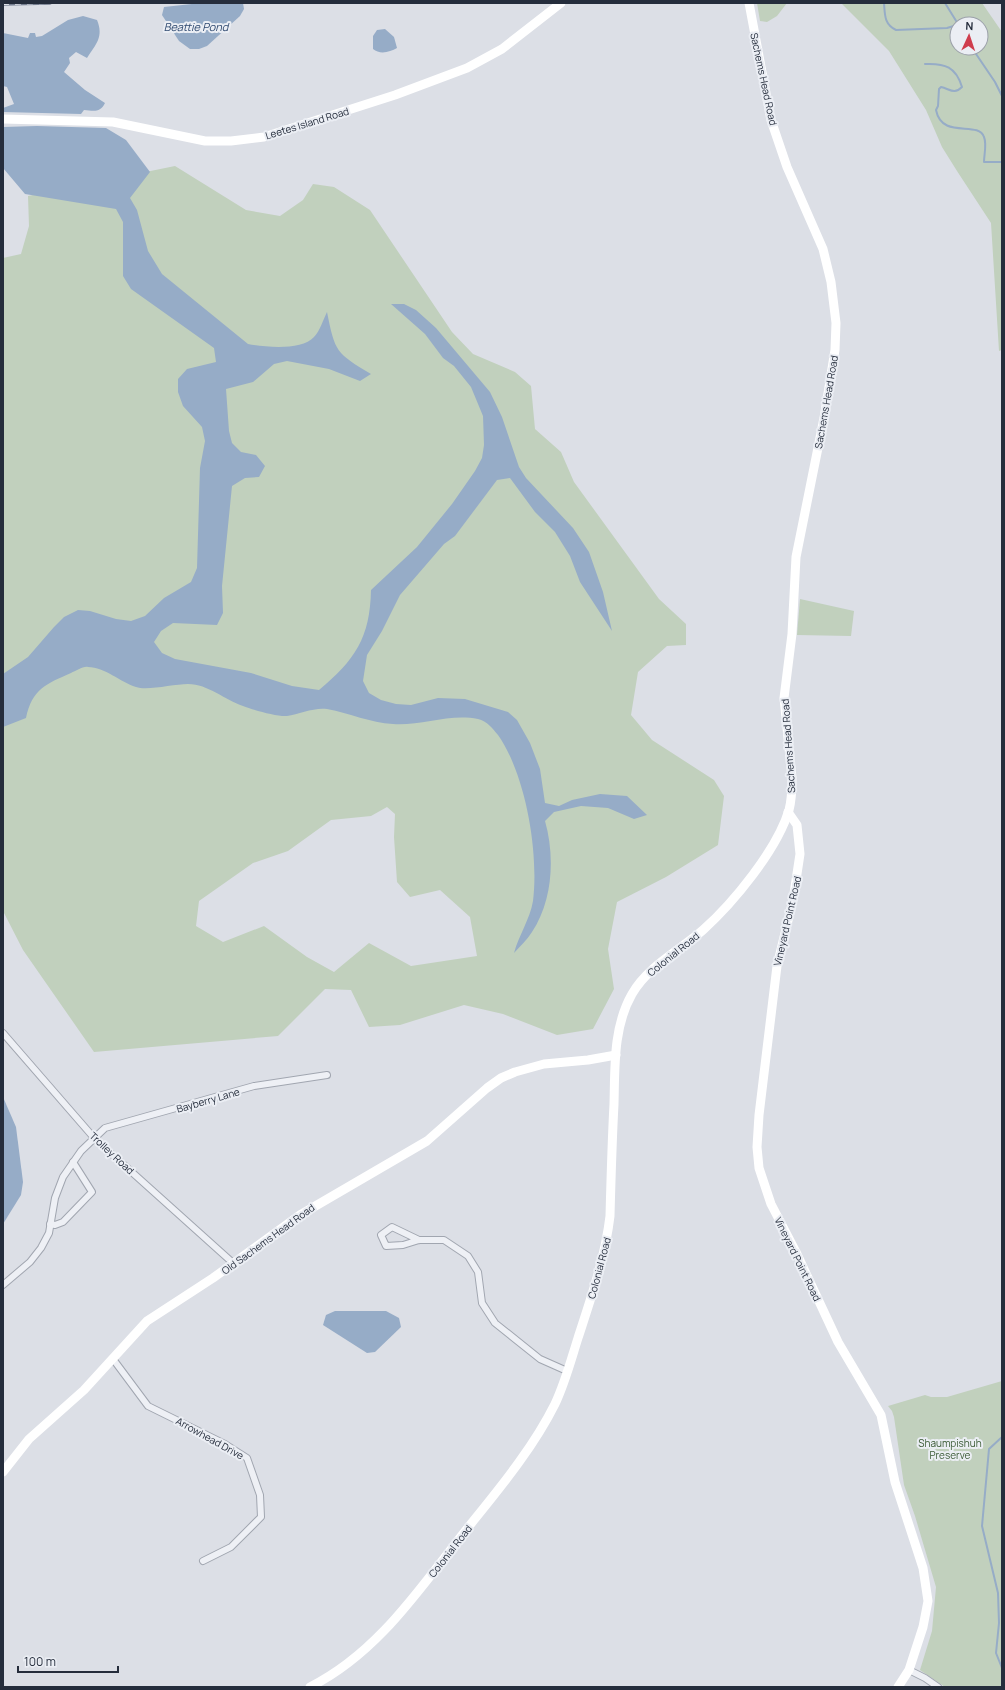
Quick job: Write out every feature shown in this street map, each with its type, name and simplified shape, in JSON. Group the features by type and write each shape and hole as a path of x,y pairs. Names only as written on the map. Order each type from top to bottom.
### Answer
{"street":[{"name":"Leetes Island Road","path":"3,119 113,122 205,140 231,141 264,137 402,92 467,68 502,49 561,3"},
{"name":"Sachems Head Road","path":"749,3 771,120 788,167 823,249 831,282 836,323 834,360 796,557 792,634 784,698 792,778 792,795 788,812"},
{"name":"Colonial Road","path":"310,1687 342,1669 357,1657 388,1627 418,1592 526,1452 556,1402 599,1272 608,1235 616,1055 618,1035 624,1012 638,985 661,962 703,930 732,900 754,873 769,850 788,812"},
{"name":"Vineyard Point Road","path":"788,812 797,825 800,854 793,900 777,966 759,1115 757,1147 759,1168 771,1204 796,1252 838,1342 882,1415 895,1482 926,1580 928,1600 925,1620 909,1670 898,1687"},
{"name":"Trolley Road","path":"3,1033 95,1139 233,1263"},
{"name":"Old Sachems Head Road","path":"3,1472 32,1436 84,1390 151,1318 197,1289 282,1227 318,1203 390,1164 427,1141 487,1088 501,1078 515,1072 544,1064 588,1060 616,1055"},
{"name":"Bayberry Lane","path":"3,1285 36,1256 46,1241 59,1184 83,1148 95,1139 105,1128 254,1086 327,1075"},
{"path":"50,1224 55,1225 62,1222 92,1192 73,1162"},
{"path":"419,1240 392,1227 381,1236 386,1246 403,1245 419,1240 444,1240 468,1256 478,1272 482,1303 495,1323 540,1359 567,1371"},
{"name":"Arrowhead Drive","path":"113,1359 148,1406 225,1444 247,1458 260,1495 261,1517 231,1547 202,1560"},
{"path":"909,1670 938,1687"}],"green space":[{"path":"757,3 787,3 777,16 767,22 760,21"},
{"path":"841,3 982,3 1002,32 1002,350 999,351 991,223 942,147 926,110 889,51"},
{"path":"175,166 246,210 280,216 303,200 313,184 334,187 370,210 452,332 473,354 515,372 531,386 535,429 561,452 574,482 659,599 686,624 686,645 667,646 638,672 631,715 652,740 714,780 724,796 718,845 666,877 617,902 608,949 614,989 593,1029 557,1035 503,1014 464,1005 400,1025 369,1027 351,990 325,989 278,1036 94,1052 23,950 3,911 3,258 21,254 29,226 28,196","holes":["387,807 395,814 394,837 397,882 410,897 440,890 470,917 477,956 411,966 369,943 334,972 307,957 264,926 223,942 196,926 199,901 253,863 288,851 331,820 371,816"]},
{"path":"800,599 854,611 851,636 797,635"},
{"name":"Shaumpishuh Preserve","path":"1002,1381 1002,1687 945,1687 920,1670 932,1631 936,1587 915,1516 904,1485 894,1417 888,1406 925,1395 931,1397 947,1397"}],"water":[{"name":"Beattie Pond","path":"201,3 243,3 244,9 240,16 207,46 199,49 190,49 179,41 162,15 164,7"},
{"path":"83,16 97,20 100,31 98,40 87,58 76,52 69,58 70,63 64,72 85,90 105,103 103,106 96,111 84,110 81,114 3,112 3,108 14,104 7,87 3,86 3,33 28,38 30,33 35,33 36,37 42,36 68,20"},
{"path":"385,29 394,37 397,48 388,52 376,51 373,49 373,36 377,30"},
{"path":"37,126 106,128 126,140 150,172 130,198 137,210 148,251 162,274 248,344 282,347 301,344 314,337 318,332 327,312 332,336 339,350 350,361 371,374 360,381 329,369 287,361 274,364 253,382 226,389 229,431 232,443 241,452 256,455 265,466 259,477 245,478 232,486 222,586 223,613 217,625 173,623 161,631 154,642 162,653 175,659 251,673 292,686 319,690 342,668 358,647 368,622 371,590 417,547 452,504 475,471 482,458 484,445 483,416 471,387 454,366 443,358 425,334 391,304 404,304 416,310 436,328 490,392 502,417 519,467 526,478 573,528 589,552 603,592 612,631 580,582 570,556 555,532 535,512 510,478 497,480 455,536 444,544 400,595 382,631 367,655 363,681 369,693 381,700 396,704 411,705 438,698 465,699 508,712 517,720 530,743 540,769 545,803 559,806 572,800 600,794 627,796 647,815 634,819 608,808 581,806 554,812 545,821 551,863 548,892 539,919 530,935 514,953 532,908 534,860 532,838 523,792 508,752 498,735 490,726 481,720 446,718 414,723 393,724 376,722 327,709 312,710 287,716 278,715 243,706 209,689 195,685 182,684 154,688 141,688 130,685 100,669 86,667 47,684 32,700 26,718 3,727 3,674 28,657 64,617 78,610 90,611 116,619 131,621 145,616 164,598 191,582 197,568 200,468 205,441 202,427 183,406 178,392 178,379 187,369 216,362 214,348 131,289 123,276 123,222 116,209 25,194 3,168 3,127"},
{"path":"3,1097 16,1127 23,1182 21,1195 3,1224"},
{"path":"335,1311 386,1311 399,1318 401,1327 375,1352 367,1353 323,1325 326,1315"}],"waterway":[{"path":"884,3 887,22 896,30 949,27"},
{"path":"945,3 953,16"},
{"path":"977,56 995,82 1002,96"},
{"path":"925,64 938,64 949,68 960,80 962,87 957,91 952,91 941,87 939,89 938,106 936,110 940,119 945,124 952,127 980,132 984,137 985,143 984,162 1002,162"},
{"path":"1002,1437 989,1449 982,1526 998,1593 999,1623 996,1653 1002,1668"}],"railway":[{"path":"3,4 50,3"}]}
